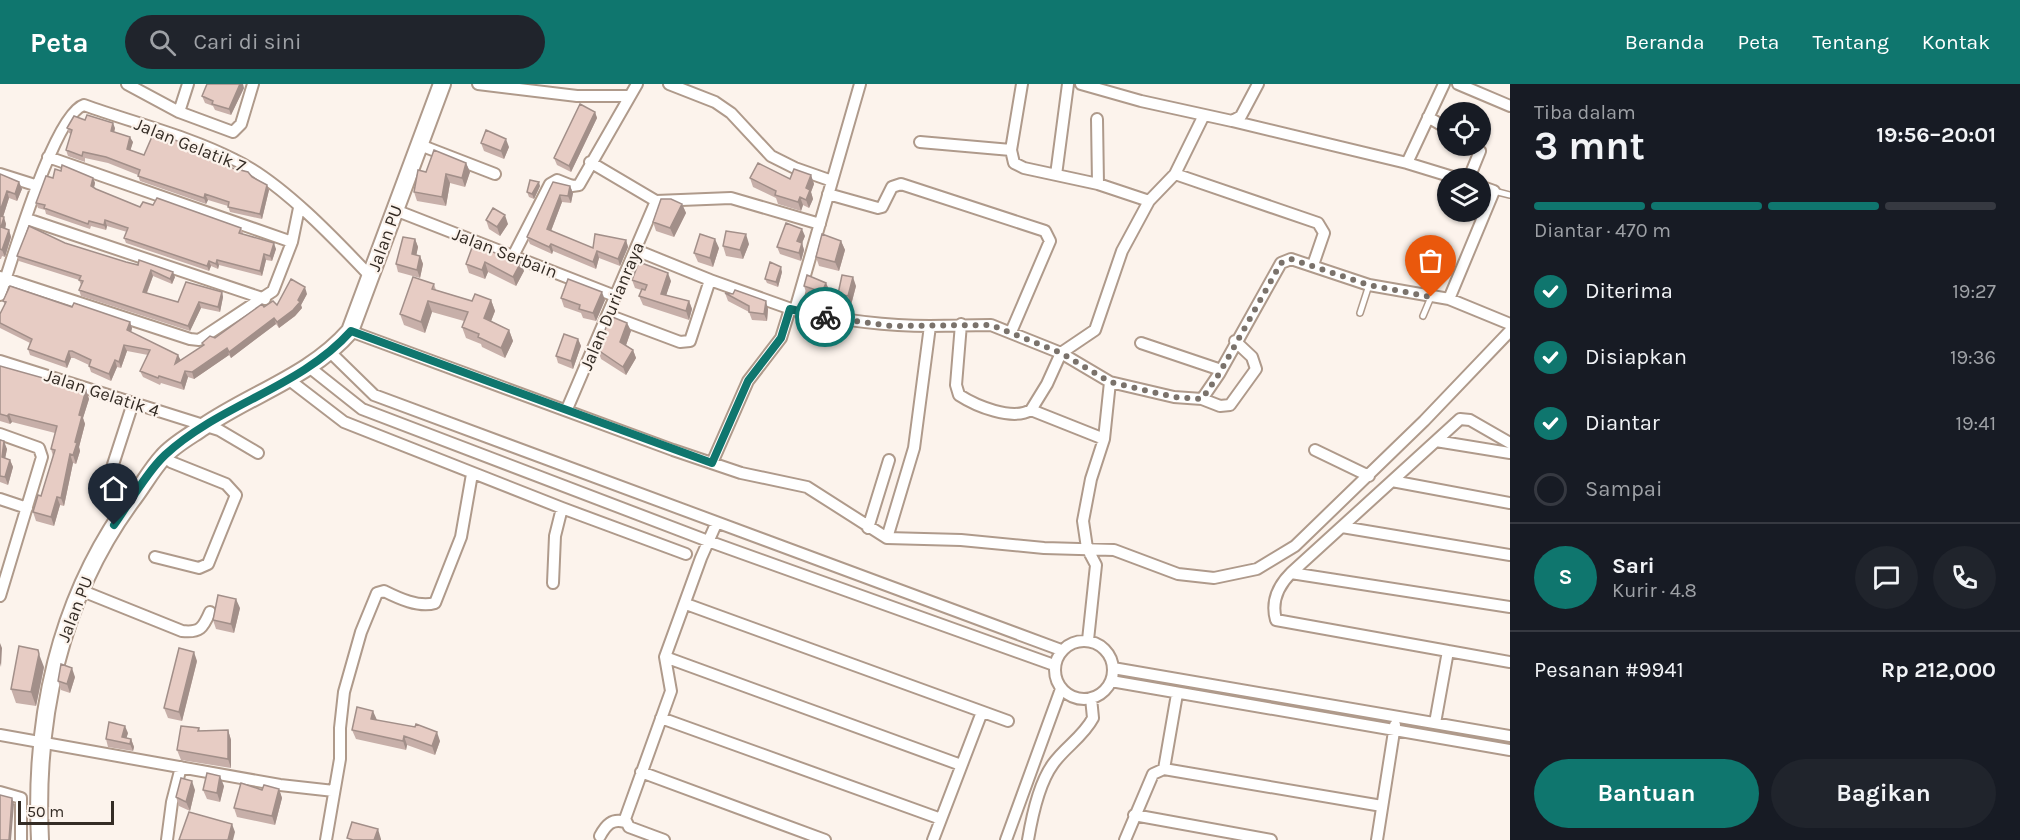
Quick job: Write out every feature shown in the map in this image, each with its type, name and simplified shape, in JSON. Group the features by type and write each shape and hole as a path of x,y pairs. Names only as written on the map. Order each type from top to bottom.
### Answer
{"street":[{"path":"179,112 188,84"},
{"path":"128,85 179,112 229,131 236,131 253,84"},
{"name":"Jalan PU","path":"40,840 38,801 41,742 53,669 80,590 103,541 164,456 204,426 288,379 330,352 351,331 442,84"},
{"path":"478,84 577,96 630,96"},
{"path":"513,256 550,184 556,180 572,186 579,185 590,162 637,84"},
{"path":"669,84 715,102 746,127 771,156 795,168 832,181"},
{"path":"712,463 748,381 781,338 820,224 860,84"},
{"path":"1022,84 1011,150 1014,163 1098,184 1149,201"},
{"path":"1056,175 1068,84"},
{"path":"1081,84 1437,172"},
{"path":"1232,121 1241,116 1258,84"},
{"path":"1407,163 1444,84"},
{"path":"1458,84 1510,106"},
{"name":"Jalan Gelatik 7","path":"48,157 73,111 84,105 236,160 261,176 329,233 370,277"},
{"path":"961,324 956,385 958,395 1012,415 1023,415 1031,410 1047,384 1061,353 1095,330 1122,251 1149,201 1175,174 1204,115"},
{"path":"1428,117 1437,122"},
{"path":"1097,120 1098,184"},
{"path":"920,142 1011,150"},
{"path":"420,146 495,174"},
{"path":"0,295 3,278 27,219 48,157 292,242"},
{"path":"590,162 656,201 722,197 740,199 820,224"},
{"path":"0,174 38,186"},
{"path":"1175,174 1318,224 1324,233 1313,265"},
{"path":"828,194 878,208 882,207 892,187 901,184 1045,231 1050,241 1011,332"},
{"path":"1449,299 1494,191 1491,190"},
{"name":"Jalan Durianraya","path":"567,409 656,201"},
{"path":"3,278 199,340 265,299 278,281 292,242 299,207"},
{"name":"Jalan Serbain","path":"395,210 615,296"},
{"path":"27,219 265,299"},
{"path":"636,250 710,280 792,309 843,321 892,326 991,325 1061,353 1110,382 1174,397 1202,399 1220,405 1230,405 1256,369 1252,357 1235,341"},
{"path":"1202,399 1221,370 1235,341 1281,263 1291,259 1369,285 1449,299 1510,324"},
{"path":"608,315 670,339 688,343 710,280"},
{"path":"887,538 914,448 930,326"},
{"path":"351,331 712,463 778,482 807,486 819,492 868,528 887,538 961,540 1044,548 1114,550 1178,574 1214,578 1257,569 1295,546 1369,476 1510,331"},
{"path":"1141,343 1221,370"},
{"path":"330,352 374,395 716,524 1061,650"},
{"name":"Jalan Gelatik 4","path":"0,361 219,430 258,453"},
{"path":"309,366 362,409 708,541 1054,665"},
{"path":"288,379 344,422 472,474 686,554"},
{"path":"1088,640 1096,565 1087,548 1083,521 1091,479 1104,439 1110,382"},
{"path":"131,501 109,485 108,480 133,403"},
{"path":"1031,410 1104,439"},
{"path":"1510,443 1464,418 1460,419 1291,573 1282,582 1274,602 1276,620 1510,662"},
{"path":"0,434 39,447 41,451 27,508 4,563 0,596"},
{"path":"1436,441 1510,453"},
{"path":"1315,450 1369,476"},
{"path":"155,557 200,568 208,564 236,495 226,484 171,462 164,456"},
{"path":"868,528 889,460"},
{"path":"326,840 340,759 340,728 344,692 360,632 374,598 384,591 397,598 428,605 435,603 460,537 472,474"},
{"path":"1392,481 1510,503"},
{"path":"0,499 27,508"},
{"path":"553,583 555,536 562,508"},
{"path":"625,822 671,687 665,657 716,524"},
{"path":"1342,527 1510,555"},
{"path":"1291,573 1510,607"},
{"path":"80,590 182,631 198,632 203,628 210,612"},
{"path":"686,604 1008,721"},
{"path":"1088,640 1101,645 1110,655 1113,668 1111,681 1103,692 1091,698 1075,698 1061,689 1055,678 1054,665 1061,650 1073,642 1088,640"},
{"path":"1435,723 1448,651"},
{"path":"665,657 961,765"},
{"path":"1113,668 1510,736"},
{"path":"1111,681 1510,750"},
{"path":"1006,840 1061,689"},
{"path":"1164,769 1177,694"},
{"path":"1028,840 1043,785 1052,765 1080,737 1093,718 1091,698"},
{"path":"933,840 982,712"},
{"path":"1377,840 1397,716"},
{"path":"661,718 941,819"},
{"path":"0,735 280,785 334,791"},
{"path":"167,840 172,802 181,767"},
{"path":"1125,840 1153,774 1164,769 1382,806"},
{"path":"641,772 825,840"},
{"path":"0,792 21,798 21,840"},
{"path":"1134,815 1271,840"},
{"path":"600,836 607,824 618,820 625,822 629,827 664,840"}],"lane":[{"path":"1494,191 1510,195"},
{"path":"1360,314 1369,285"},
{"path":"1423,316 1431,297"}],"building":[{"path":"207,84 240,84 229,109 212,104 213,101 202,96"},
{"path":"580,104 595,112 569,166 554,158"},
{"path":"87,115 113,123 111,131 130,137 127,149 144,155 154,132 188,145 188,147 230,161 228,167 248,172 252,177 267,185 260,214 228,207 229,202 205,194 204,198 138,176 140,170 106,157 83,152 82,156 66,150 72,130 67,128 74,116 85,120"},
{"path":"486,130 506,139 501,151 481,143"},
{"path":"434,150 466,163 462,178 446,174 442,197 414,192 418,170 426,172"},
{"path":"758,163 790,179 794,169 811,175 806,188 810,190 806,200 800,197 798,202 775,195 776,191 750,178"},
{"path":"62,165 93,178 91,186 96,189 140,207 143,202 153,205 157,198 241,228 239,233 274,243 270,256 264,254 260,271 217,260 216,264 209,261 207,266 124,238 128,228 105,220 104,225 89,221 88,224 44,208 45,205 36,203 46,176 53,178 55,169 61,171"},
{"path":"0,174 19,182 15,194 7,191 0,211"},
{"path":"530,180 539,182 532,194 527,192"},
{"path":"553,182 570,186 568,196 560,195 547,229 593,248 595,234 626,240 618,259 597,251 593,262 551,244 549,247 527,237"},
{"path":"661,199 671,199 682,204 670,228 653,222"},
{"path":"493,208 505,215 497,227 486,220"},
{"path":"0,216 4,217 1,227 9,230 2,250 0,249"},
{"path":"786,223 802,229 797,241 802,243 799,253 777,247"},
{"path":"29,226 65,243 138,265 139,260 173,272 170,279 151,270 143,292 178,302 186,282 222,292 218,307 199,302 188,326 79,290 83,281 79,280 81,276 17,256"},
{"path":"726,231 746,234 740,250 723,246"},
{"path":"700,234 715,239 710,258 694,253"},
{"path":"822,234 841,241 835,262 816,257"},
{"path":"403,237 415,239 412,254 420,256 417,270 396,264"},
{"path":"473,245 521,262 513,277 485,262 482,270 466,264"},
{"path":"639,262 668,273 661,294 689,301 686,311 639,296 647,285 632,280"},
{"path":"770,262 781,267 776,282 765,279"},
{"path":"807,275 826,283 822,292 804,286"},
{"path":"842,275 853,277 848,296 838,294"},
{"path":"413,277 434,284 432,289 472,301 475,294 491,300 484,318 509,330 501,348 478,337 479,334 462,327 468,312 428,301 421,322 400,314"},
{"path":"291,279 305,287 298,300 300,302 293,310 277,322 274,318 229,352 227,348 192,372 185,371 181,383 140,371 150,350 124,345 119,362 115,360 109,374 89,366 91,360 72,351 69,351 65,362 28,349 32,339 0,323 0,314 6,302 3,301 10,286 72,307 74,303 130,322 127,330 178,355 175,364 204,345 202,343 210,336 215,338 262,304 264,307 273,301 277,305"},
{"path":"568,279 602,292 593,313 579,309 580,305 561,298"},
{"path":"735,290 766,301 764,314 749,312 749,306 725,293 733,294"},
{"path":"610,316 627,323 620,342 633,350 623,367 598,350"},
{"path":"564,334 578,339 571,361 556,356"},
{"path":"0,366 86,390 79,415 82,416 75,442 77,443 73,455 70,454 61,498 57,497 51,517 33,512 38,495 41,496 55,450 51,449 57,426 9,414 7,416 0,414"},
{"path":"0,440 4,441 2,457 10,460 5,477 0,476"},
{"path":"218,595 236,599 231,624 213,620"},
{"path":"19,646 38,650 31,692 11,689"},
{"path":"179,648 194,652 179,712 164,708"},
{"path":"61,664 72,668 67,684 58,681"},
{"path":"357,707 373,711 371,719 415,727 416,724 437,732 432,746 404,736 403,741 352,730"},
{"path":"109,722 125,726 122,737 131,739 130,744 106,739"},
{"path":"181,726 199,728 198,731 228,730 228,759 177,750"},
{"path":"207,773 220,776 217,793 203,790"},
{"path":"181,778 192,781 186,802 176,797"},
{"path":"241,783 262,790 264,785 279,789 272,816 234,808"},
{"path":"0,795 12,798 9,840 0,840"},
{"path":"189,812 232,824 228,840 179,840"},
{"path":"352,822 378,829 374,840 347,838"}],"way so far":[{"path":"825,317 892,326 991,325 1061,353 1110,382 1174,397 1202,399 1219,374 1235,341 1281,263 1291,259 1369,285 1431,297"}],"route":[{"path":"114,525 164,456 204,426 330,352 351,331 712,463 748,381 781,338 790,309 825,317"}]}
